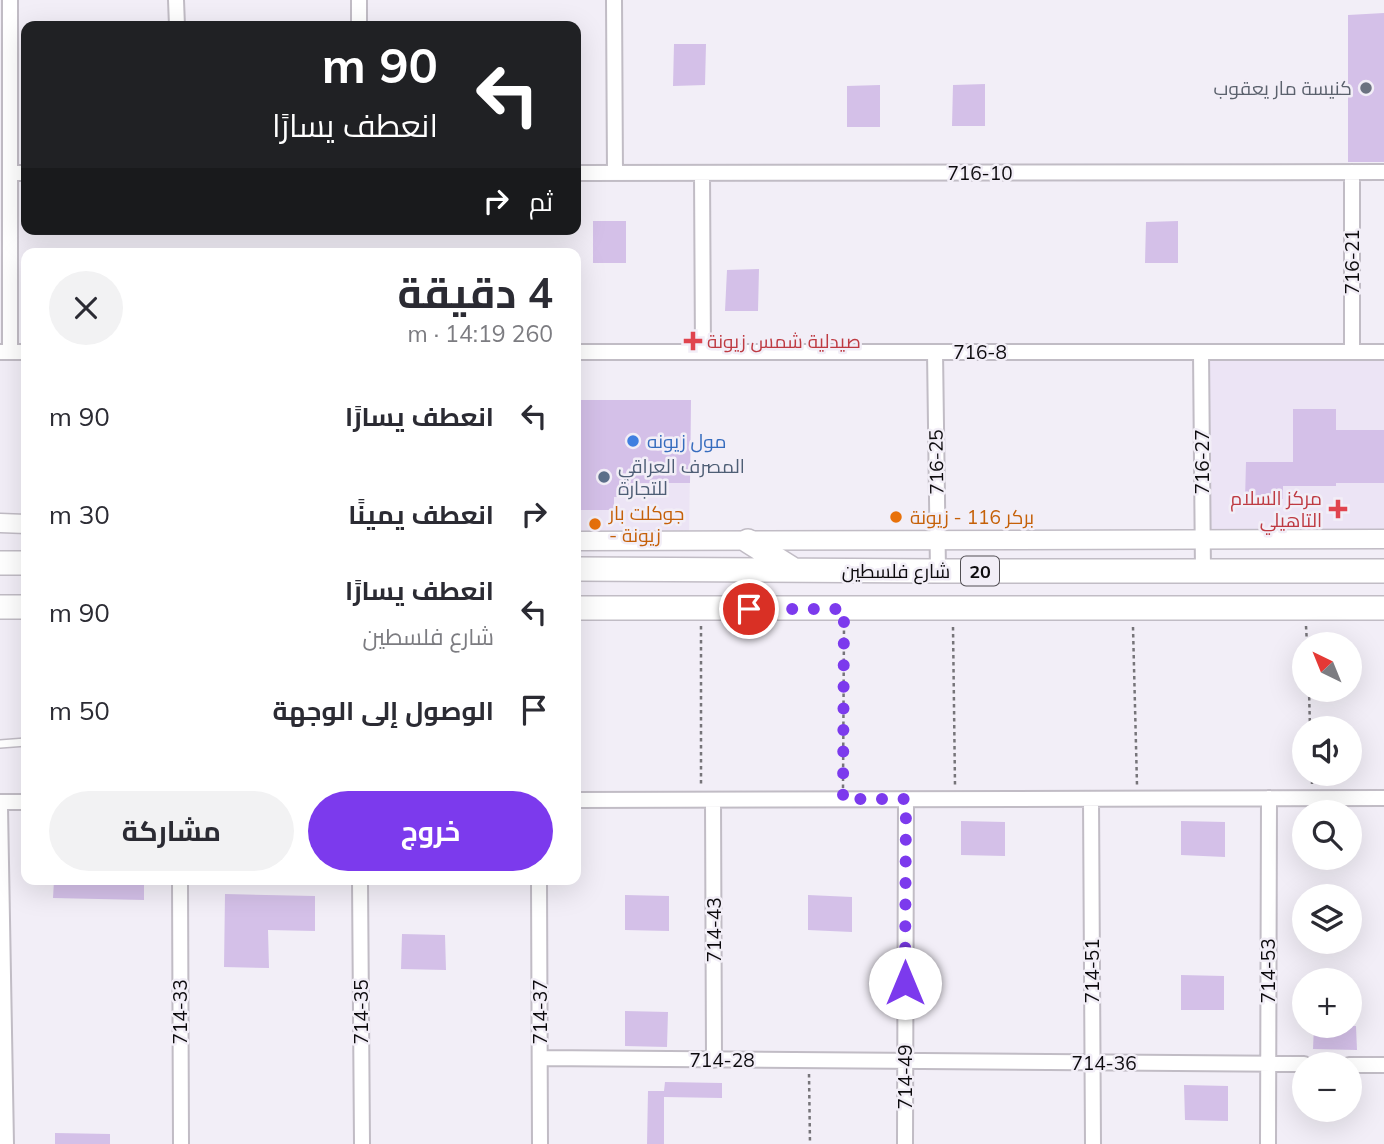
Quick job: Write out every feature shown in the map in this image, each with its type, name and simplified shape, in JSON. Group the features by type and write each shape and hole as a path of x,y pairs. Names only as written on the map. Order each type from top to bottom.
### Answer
{"main road":[{"path":"748,541 794,570"},
{"path":"0,563 21,563"},
{"name":"شارع فلسطين","path":"581,569 1384,571"},
{"path":"0,607 21,607"},
{"name":"شارع فلسطين","path":"581,608 1384,608"}],"street":[{"path":"5,352 11,173 10,0"},
{"path":"176,0 177,21"},
{"path":"359,0 359,21"},
{"path":"614,0 615,173"},
{"name":"716-21","path":"1352,172 1352,352"},
{"name":"716-10","path":"581,173 1384,172"},
{"path":"11,173 21,173"},
{"path":"702,173 703,352"},
{"name":"716-8","path":"581,352 1384,352"},
{"name":"716-25","path":"935,352 938,571"},
{"name":"716-27","path":"1201,352 1203,572"},
{"path":"0,523 21,524"},
{"path":"581,541 1384,539"},
{"name":"714-53","path":"1268,1144 1269,798"},
{"path":"581,800 1384,798"},
{"name":"714-49","path":"905,1144 906,799"},
{"name":"714-51","path":"1091,799 1093,1144"},
{"name":"714-43","path":"707,800 714,1060"},
{"path":"0,802 21,802"},
{"path":"0,807 6,1144"},
{"name":"714-33","path":"180,885 181,1144"},
{"name":"714-35","path":"360,885 362,1144"},
{"name":"714-37","path":"539,885 540,1144"},
{"name":"714-28","path":"540,1058 905,1061"},
{"name":"714-36","path":"905,1061 1292,1064"},
{"path":"1362,1065 1384,1065"}],"lane":[{"path":"0,744 21,742"}],"path":[{"path":"701,608 707,800"},
{"path":"843,799 844,609"},
{"path":"953,609 955,799"},
{"path":"1132,609 1137,799"},
{"path":"809,1060 810,1144"}],"shaded area":[{"path":"1201,352 1384,352 1384,539 1203,540"},
{"name":"مول زيونه","path":"581,400 691,400 689,534 581,533"}],"building":[{"name":"كنيسة مار يعقوب","path":"1384,13 1384,162 1348,162 1348,15"},
{"path":"674,44 706,44 705,85 673,86"},
{"path":"985,84 985,126 952,126 953,85"},
{"path":"880,85 880,127 847,127 847,86"},
{"path":"593,221 626,221 626,263 593,263"},
{"path":"1178,221 1178,263 1145,263 1146,222"},
{"path":"759,269 758,311 725,311 727,270"},
{"name":"مول زيونه","path":"581,400 691,400 690,483 629,483 629,497 614,497 614,510 581,510"},
{"path":"1293,409 1336,409 1336,430 1384,430 1384,483 1283,486 1283,499 1245,500 1246,462 1293,462"},
{"path":"961,821 1005,822 1005,856 961,855"},
{"path":"1181,821 1225,822 1225,857 1181,855"},
{"path":"54,885 144,885 144,900 53,898"},
{"path":"225,894 315,896 315,931 268,930 269,968 224,967"},
{"path":"625,895 669,896 669,931 625,930"},
{"path":"808,895 852,897 852,932 808,930"},
{"path":"402,934 445,935 446,970 401,969"},
{"path":"1181,975 1224,976 1224,1010 1181,1010"},
{"path":"625,1011 668,1012 667,1047 625,1046"},
{"path":"1313,1038 1356,1038 1357,1050 1313,1049"},
{"path":"665,1082 722,1083 722,1098 664,1097 664,1144 647,1144 648,1091 664,1091"},
{"path":"1184,1085 1228,1086 1228,1121 1185,1120"},
{"path":"55,1133 110,1134 110,1144 55,1144"}],"place":[{"name":"كنيسة مار يعقوب","path":"1366,88"},
{"name":"صيدلية شمس زيونة","path":"693,341"},
{"name":"مول زيونه","path":"633,441"},
{"name":"المصرف العراقي للتجارة","path":"604,477"},
{"name":"مركز السلام التاهيلي","path":"1338,509"},
{"name":"بركر 116 - زيونة","path":"896,517"},
{"name":"جوكلت بار - زيونة","path":"595,524"}],"route":[{"path":"749,609 844,609 843,799 906,799 905,983"}]}
